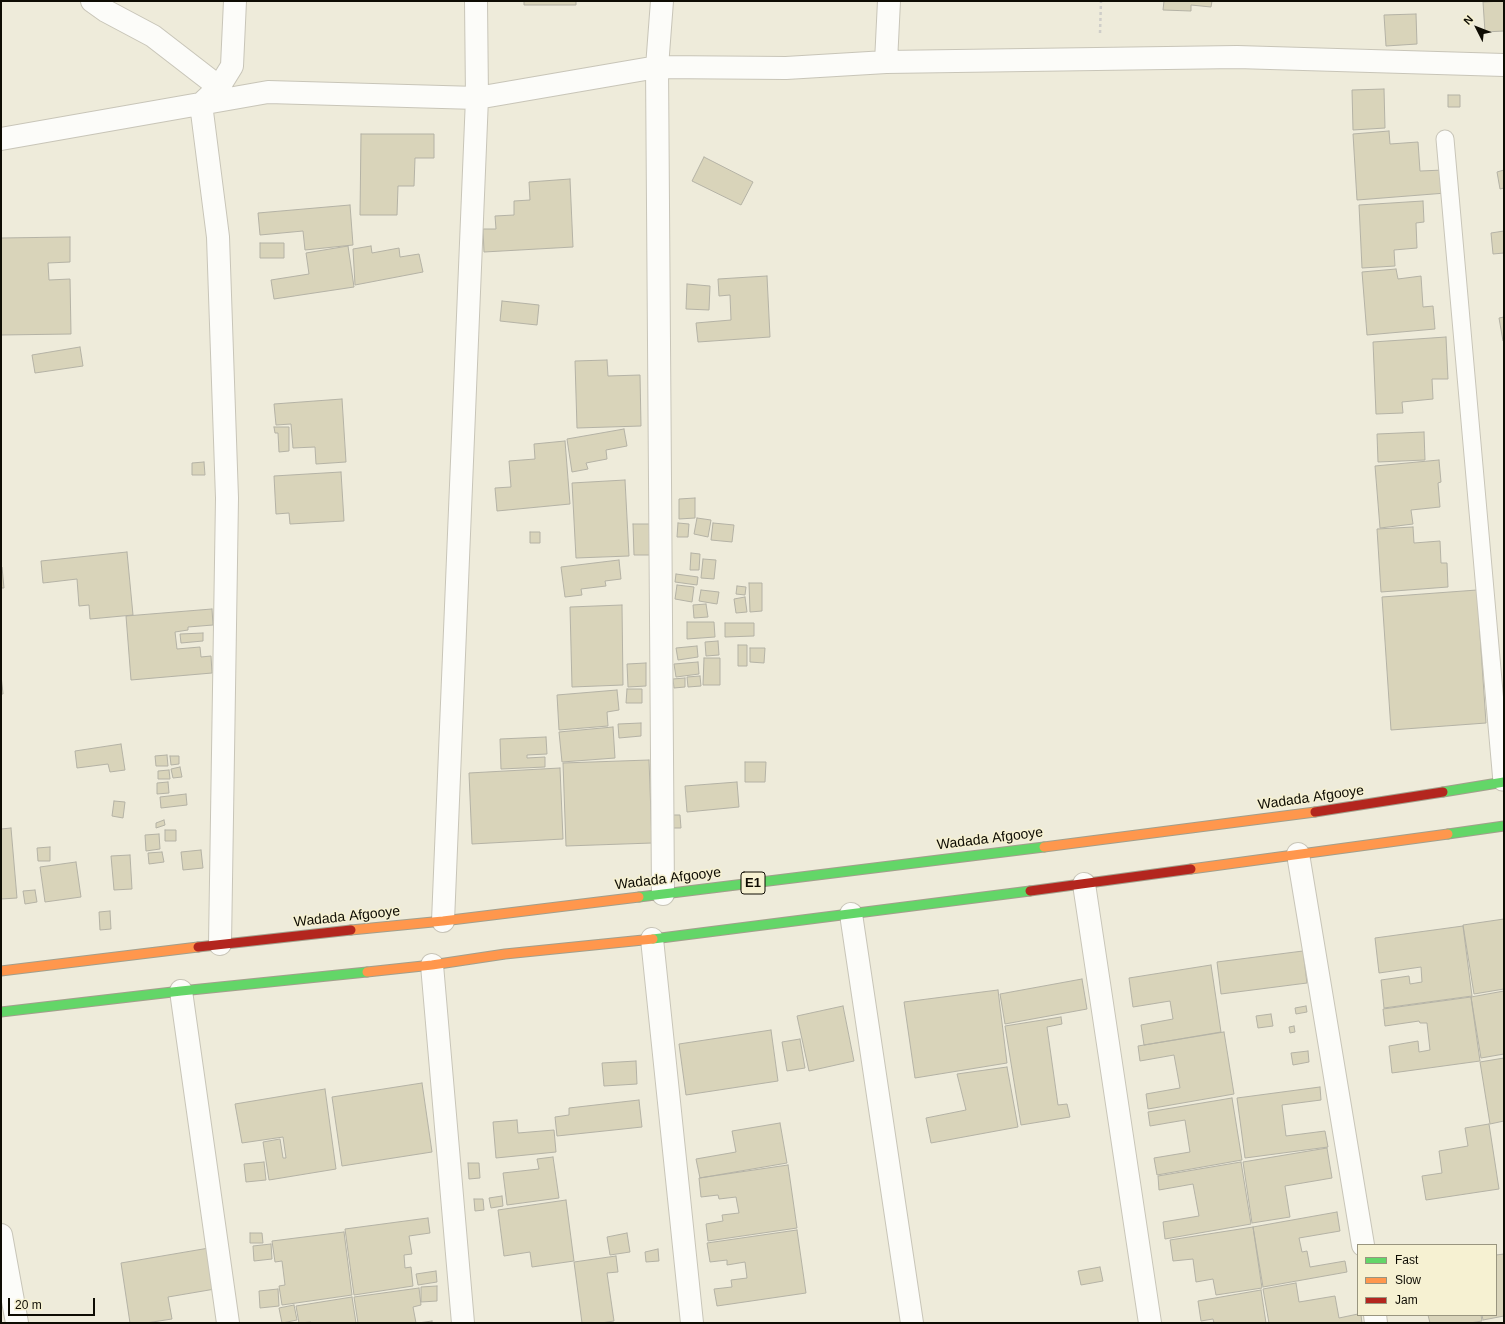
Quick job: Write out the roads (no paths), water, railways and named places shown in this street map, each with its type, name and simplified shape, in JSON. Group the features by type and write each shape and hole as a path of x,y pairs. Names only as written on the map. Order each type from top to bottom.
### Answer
{"highway":[{"name":"Wadada Afgooye","path":"1,971 220,944 443,921 1292,816 1503,782"},
{"path":"1,1012 181,991 432,965 505,954 652,939 1084,884 1504,826"}],"street":[{"path":"92,1 106,11 153,36 219,87"},
{"path":"200,104 219,87 232,66 235,1"},
{"path":"443,921 477,98 476,1"},
{"path":"662,1 657,67 663,894"},
{"path":"886,62 889,1"},
{"path":"1,138 268,92 477,98 657,67 786,68 886,62 1237,58 1504,65"},
{"path":"200,104 218,237 227,498 220,944"},
{"path":"1298,854 1363,1244"},
{"path":"1084,884 1150,1323"},
{"path":"850,914 912,1323"},
{"path":"652,939 692,1323"},
{"path":"432,965 462,1323"},
{"path":"181,991 228,1323"},
{"path":"1,1235 17,1323"}],"lane":[{"path":"1445,139 1503,782"}]}
